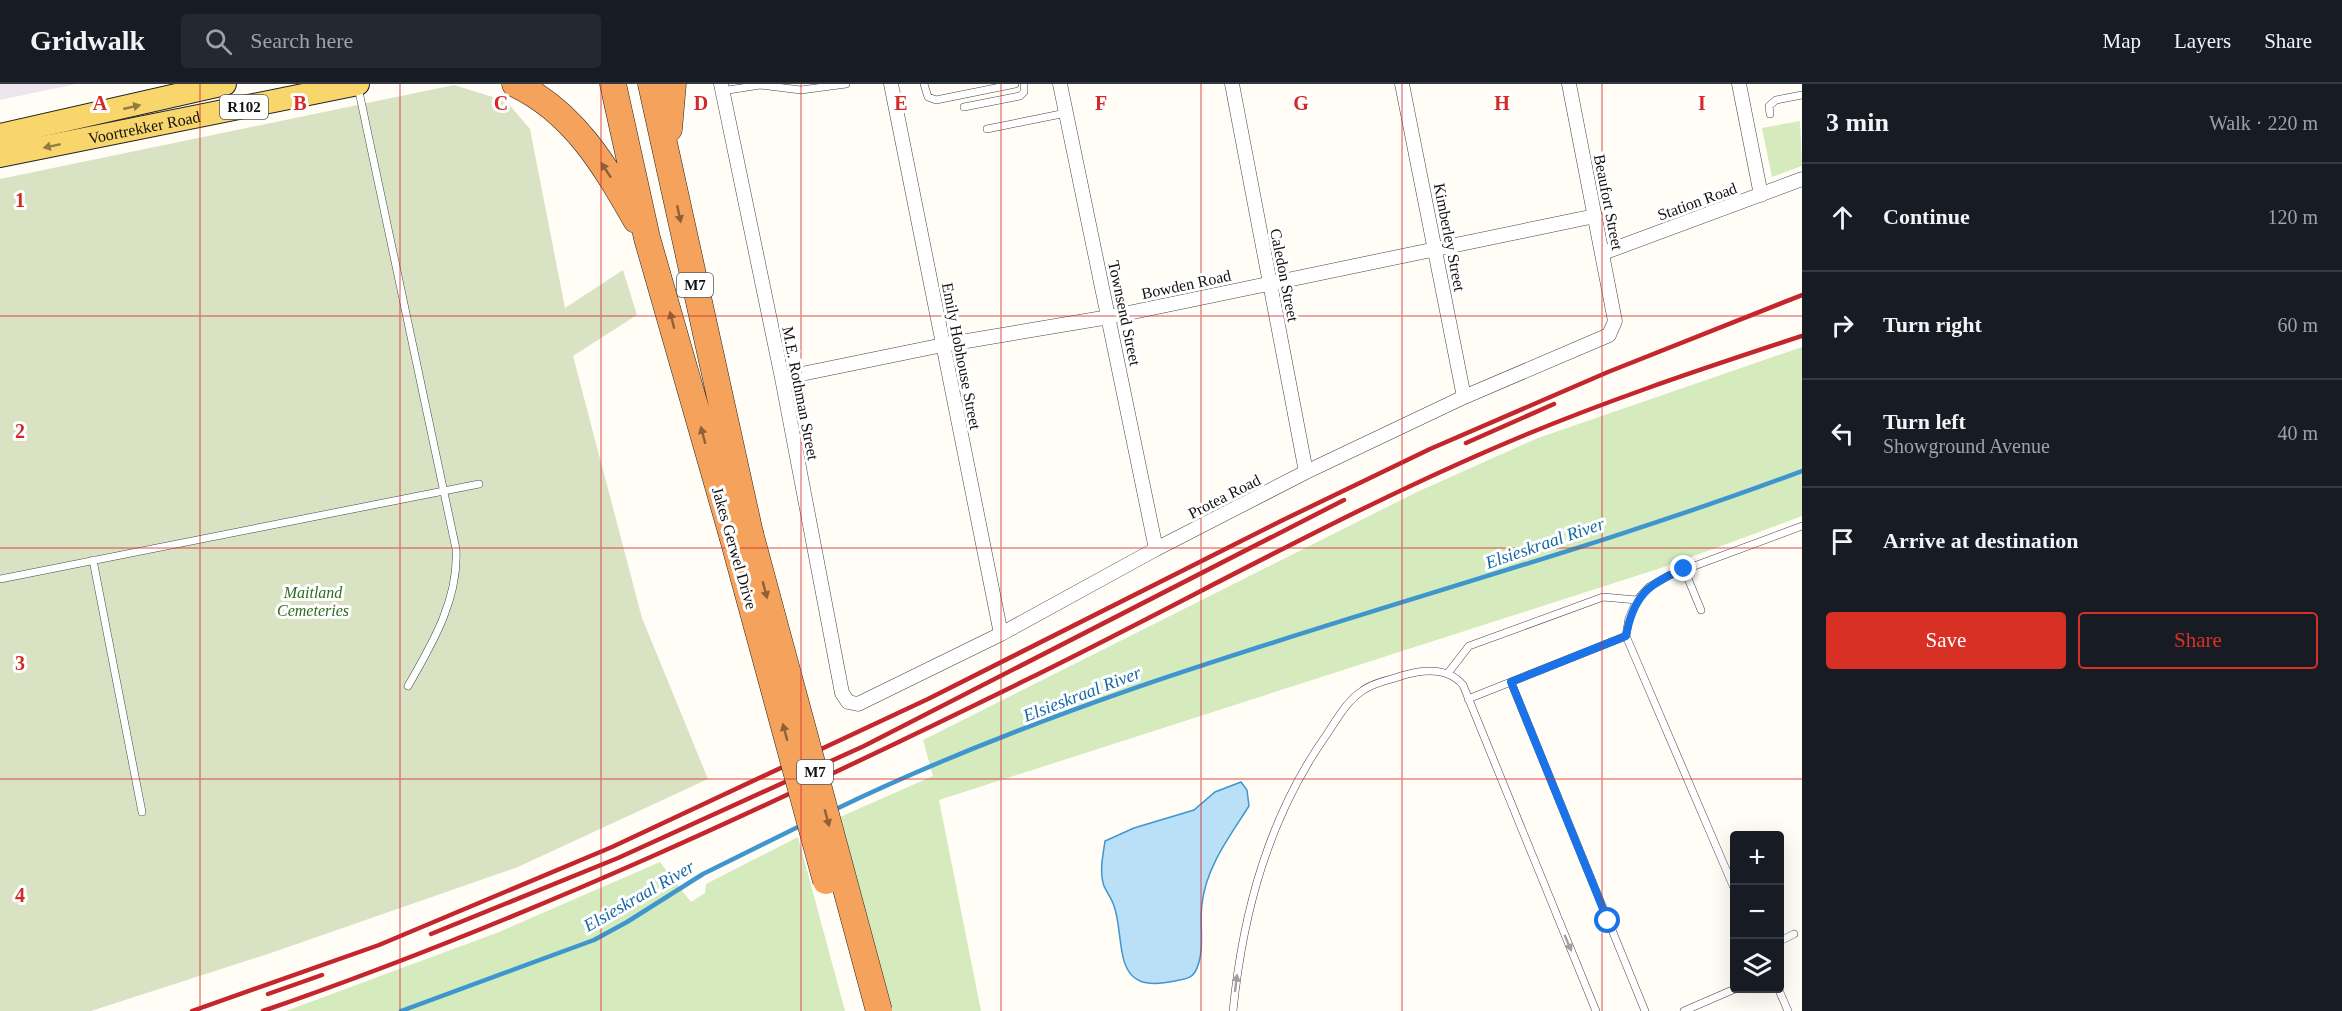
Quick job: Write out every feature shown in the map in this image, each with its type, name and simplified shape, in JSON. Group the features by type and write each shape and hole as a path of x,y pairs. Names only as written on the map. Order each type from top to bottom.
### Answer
{"highway":[{"path":"515,84 550,104 576,129 607,172 647,238"},
{"name":"Jakes Gerwel Drive","path":"614,84 647,238 741,534 879,1011"},
{"name":"Jakes Gerwel Drive","path":"651,84 741,534 862,1011"},
{"path":"667,156 672,84"}],"main road":[{"name":"Voortrekker Road","path":"0,135 225,84"},
{"name":"Voortrekker Road","path":"0,156 358,84"}],"street":[{"name":"Emily Hobhouse Street","path":"891,84 1001,634"},
{"name":"Townsend Street","path":"1060,84 1156,549"},
{"name":"Caledon Street","path":"1232,84 1306,472"},
{"name":"Kimberley Street","path":"1402,84 1464,397"},
{"name":"Beaufort Street","path":"1569,84 1603,253 1614,327"},
{"path":"1739,84 1761,195"},
{"name":"M.E. Rothman Street","path":"721,88 782,378 842,693 852,704"},
{"name":"Station Road","path":"1603,253 1802,179"},
{"name":"Bowden Road","path":"782,378 943,345 1109,317 1595,216"},
{"name":"Protea Road","path":"852,704 862,703 1001,634 1156,549 1306,472 1464,397 1605,339 1614,327"}],"lane":[{"path":"358,84 442,492 456,549 454,583 438,630 408,686"},
{"path":"721,88 760,85 801,90 846,84"},
{"path":"924,84 928,97 936,100 1015,84"},
{"path":"964,107 1018,97 1024,92 1024,84"},
{"path":"1770,114 1769,106 1773,101 1802,95"},
{"path":"987,129 1066,113"},
{"path":"0,579 479,484"},
{"path":"1733,885 1626,636 1629,618 1637,600 1649,587 1684,569 1802,526"},
{"path":"93,560 142,812"},
{"path":"1684,569 1701,610"},
{"path":"1448,673 1469,646 1603,597 1637,600"},
{"path":"1468,699 1626,636"},
{"path":"1233,1011 1239,956 1256,878 1275,828 1309,760 1360,692 1373,685 1422,671 1448,673 1456,677 1463,685 1596,1011"},
{"path":"1511,682 1645,1011"},
{"path":"1782,939 1794,934"},
{"path":"1684,1011 1730,991"},
{"path":"1780,993 1788,1011"}],"shaded area":[{"path":"0,84 76,84 0,100"}],"green space":[{"name":"Maitland Cemeteries","path":"454,85 506,101 530,129 565,308 623,270 637,315 573,356 642,618 708,779 518,867 268,954 91,1011 0,1011 0,179"},
{"path":"1800,121 1802,166 1772,177 1762,128"},
{"path":"1802,347 1802,516 1667,566 939,800 981,1011 892,1011 840,817 933,776 923,740 1417,492 1538,438"},
{"path":"798,837 845,1011 286,1011 499,932 660,862 691,902 705,893 706,884"}],"water":[{"path":"1241,782 1247,790 1249,806 1220,852 1208,877 1201,912 1200,956 1195,972 1186,978 1165,983 1140,981 1128,971 1121,946 1116,911 1104,886 1102,864 1105,841 1134,828 1194,810 1215,792"}],"waterway":[{"name":"Elsieskraal River","path":"834,810 951,758 1070,711 1191,669 1559,554 1802,471"},
{"name":"Elsieskraal River","path":"401,1011 594,940 703,874 802,825"}],"railway":[{"path":"192,1011 379,945 612,847 928,699 1283,520 1430,449 1608,372 1802,295"},
{"path":"263,1011 459,938 556,898 747,813 1030,678 1260,560 1433,475 1492,449 1607,403 1802,336"},
{"path":"1466,443 1554,404"},
{"path":"431,934 618,858 864,746 1344,500"},
{"path":"268,994 322,975"}],"route":[{"path":"1608,921 1511,682 1626,636 1629,618 1637,600 1649,587 1684,569"}]}
